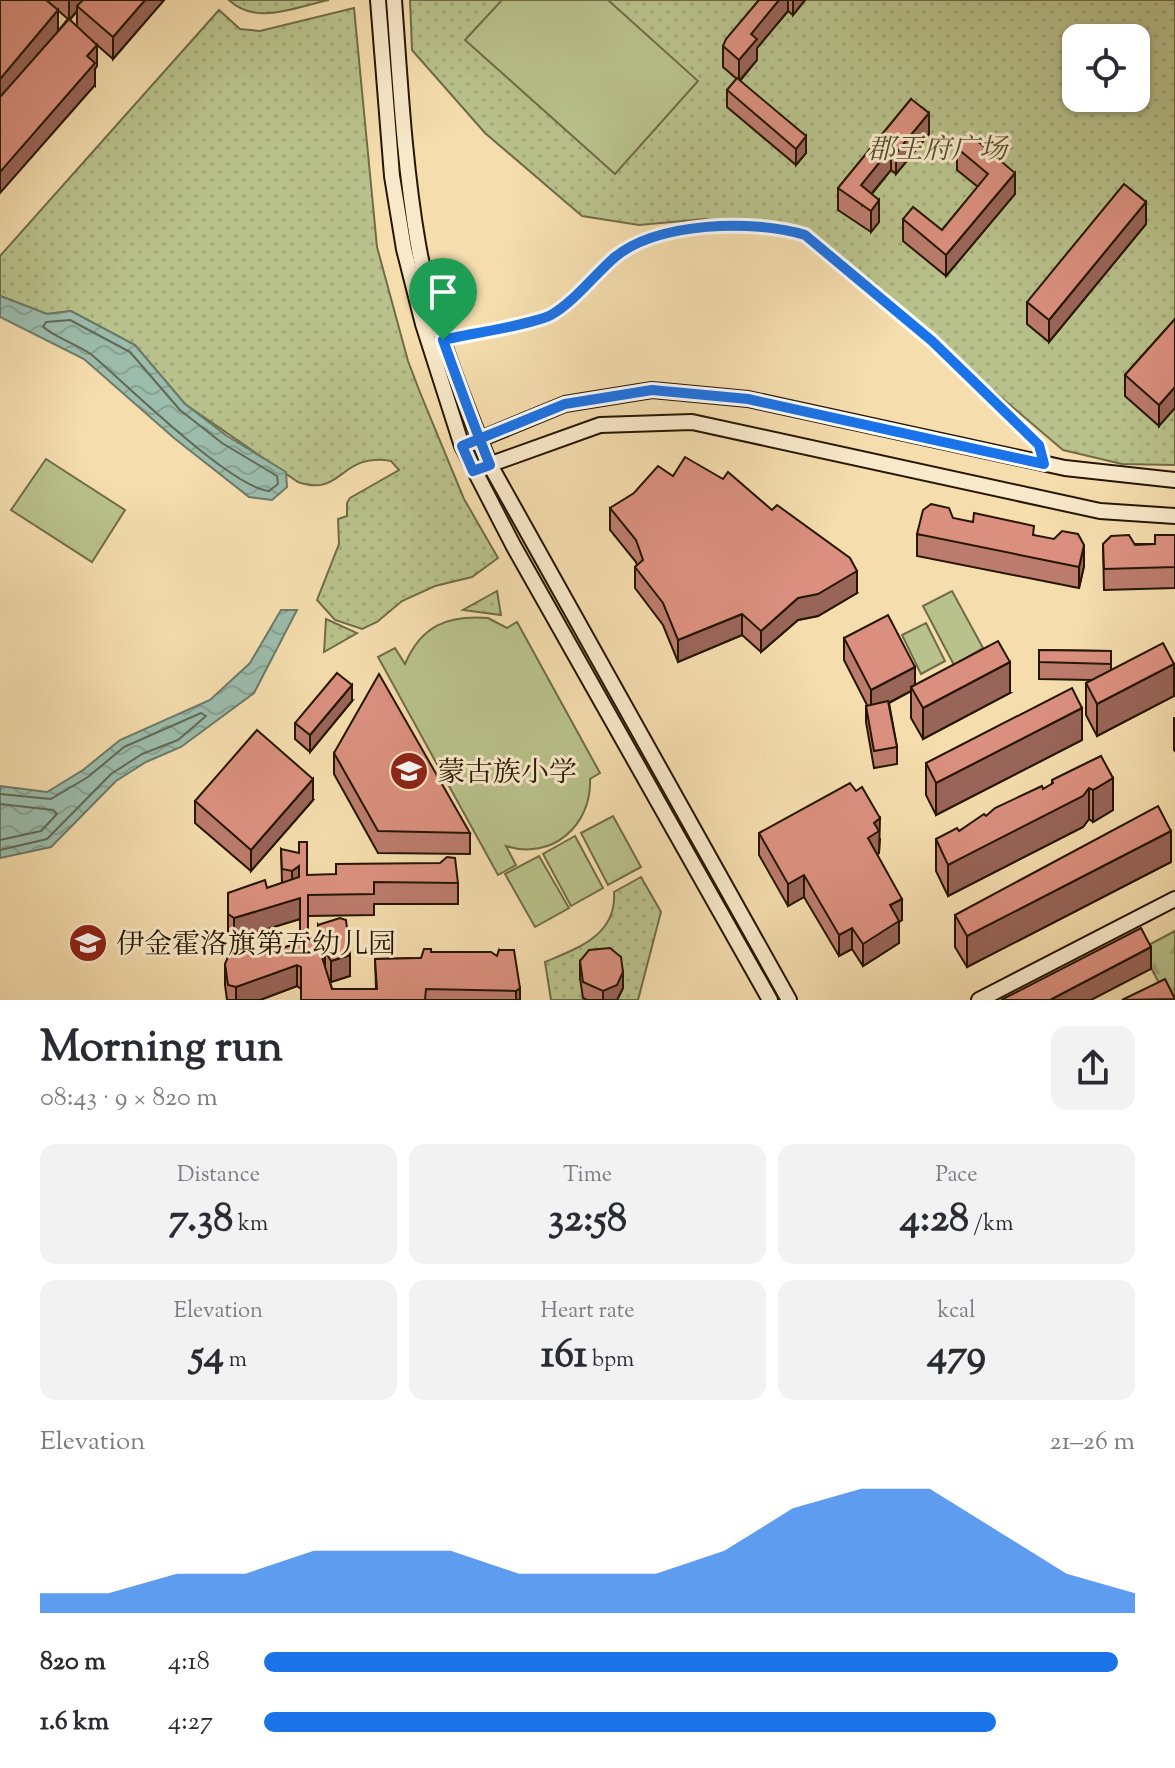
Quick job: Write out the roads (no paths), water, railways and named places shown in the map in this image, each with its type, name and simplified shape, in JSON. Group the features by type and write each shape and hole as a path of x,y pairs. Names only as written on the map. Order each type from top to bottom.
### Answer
{"street":[{"path":"378,0 392,176 404,249 423,324 462,446 473,471 770,1000"},
{"path":"394,0 404,131 418,245 443,340 479,439 490,465 789,1000"},
{"path":"443,340 551,315 617,256 648,238 723,227 785,229 805,235 932,341 1039,445 1044,464"},
{"path":"462,446 565,404 652,390 748,399 1044,464 1175,480"},
{"path":"473,471 600,425 692,422 1100,511 1175,516"},
{"path":"979,1000 1175,899"}],"water":[{"path":"0,296 47,314 71,311 135,345 185,404 227,436 286,472 287,487 272,500 249,497 174,438 84,359 0,317"},
{"path":"281,610 297,610 254,693 181,747 146,762 116,781 51,847 0,858 0,786 47,792 83,770 120,740 210,700 250,663"}],"place":[{"name":"蒙古族小学","path":"409,771"},
{"name":"伊金霍洛旗第五幼儿园","path":"88,943"}],"park label":[{"name":"郡王府广场","path":"937,148"}]}
